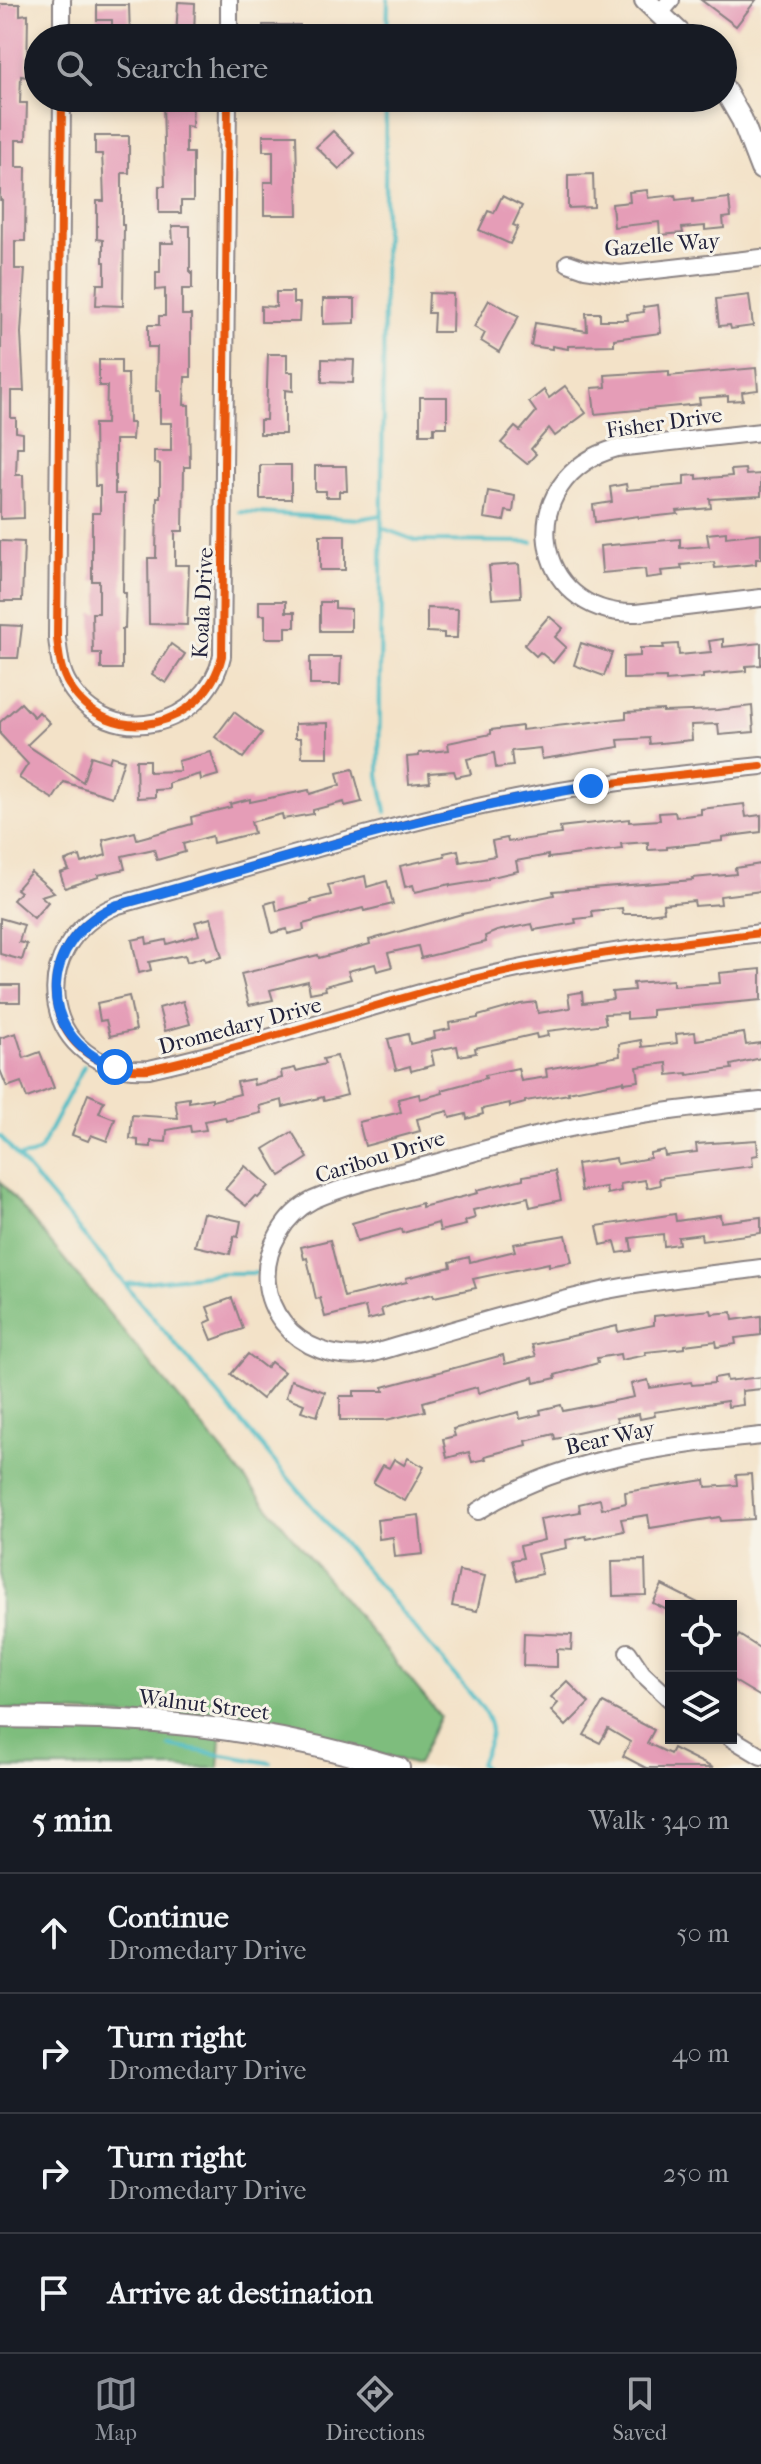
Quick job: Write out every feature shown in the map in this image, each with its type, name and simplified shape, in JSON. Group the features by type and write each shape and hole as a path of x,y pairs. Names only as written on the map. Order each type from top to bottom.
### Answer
{"street":[{"path":"62,0 62,24"},
{"path":"229,0 229,24"},
{"path":"659,4 674,24"},
{"path":"737,111 761,169"},
{"name":"Koala Drive","path":"62,112 59,658 70,687 88,707 111,720 137,725 163,721 192,706 212,684 222,656 228,112"},
{"name":"Gazelle Way","path":"568,263 620,274 761,258"},
{"name":"Fisher Drive","path":"761,432 602,452 564,480 552,502 546,526 546,543 559,576 580,597 616,613 761,598"},
{"name":"Dromedary Drive","path":"761,766 591,786 502,802 431,818 118,905 92,918 72,938 58,967 56,999 68,1033 84,1050 115,1067 149,1069 459,983 548,962 615,950 761,933"},
{"name":"Caribou Drive","path":"761,1101 636,1116 541,1134 372,1180 313,1200 291,1217 275,1239 267,1279 279,1319 293,1334 319,1350 350,1356 370,1354 604,1291 662,1280 761,1268"},
{"name":"Bear Way","path":"478,1511 505,1493 562,1472 688,1444 761,1436"},
{"path":"628,1652 642,1673 665,1694"},
{"name":"Walnut Street","path":"0,1717 184,1724 306,1744 399,1768"},
{"path":"737,1742 761,1756"}],"green space":[{"path":"0,1181 440,1716 417,1765 223,1718 222,1721 0,1709"},
{"path":"0,1726 121,1728 221,1737 219,1768 0,1768"}],"building":[{"path":"701,0 756,0 737,25"},
{"path":"178,2 195,3 194,24 177,24"},
{"path":"0,4 20,4 20,15 28,14 28,24 24,24 24,76 21,76 20,103 24,103 24,112 27,112 26,140 16,140 16,167 26,167 25,241 15,241 15,269 25,269 21,333 24,391 11,391 11,418 16,418 16,432 23,433 23,447 17,447 16,475 23,475 24,518 0,519 2,200"},
{"path":"97,5 129,5 130,24 97,20"},
{"path":"163,112 193,112 192,127 186,126 186,153 193,153 193,201 181,201 181,213 159,213 159,186 165,186"},
{"path":"333,131 355,153 339,169 316,147"},
{"path":"263,135 296,135 298,215 264,215 264,182 273,182 273,151 263,151"},
{"path":"95,136 129,136 129,173 122,173 123,306 96,305 97,284 105,284 105,262 103,240 97,239 97,201 104,201 102,154 95,154"},
{"path":"593,174 594,207 568,208 568,175"},
{"path":"647,190 648,198 675,195 676,200 693,198 693,202 729,198 731,217 723,218 724,228 682,228 683,233 660,235 659,222 614,227 612,204 630,202 629,192"},
{"path":"502,196 522,206 513,225 518,227 510,244 479,230 488,211 494,213"},
{"path":"172,226 190,226 192,272 192,289 182,289 182,315 191,315 191,377 185,377 184,405 189,405 190,467 184,467 183,531 175,531 175,565 189,565 187,625 149,624 148,558 156,558 157,497 160,497 160,464 154,463 154,451 171,451 171,423 160,423 160,391 156,391 157,347 148,347 148,325 159,325 159,316 165,316 165,289 156,290 156,272 160,272 160,243 173,243"},
{"path":"276,292 293,292 293,303 300,303 299,322 261,322 261,306 276,307"},
{"path":"429,293 453,294 452,332 433,332 434,313 428,313"},
{"path":"749,295 753,326 731,329 730,325 719,326 716,299"},
{"path":"323,299 355,299 355,323 323,324"},
{"path":"489,300 519,316 499,352 481,341 485,333 474,327"},
{"path":"658,305 661,333 614,339 614,345 568,346 568,349 531,346 535,323 587,331 586,313 600,313 600,320 628,320 627,314 644,312 643,307"},
{"path":"268,354 287,354 287,372 293,372 293,391 285,390 285,434 260,434 260,420 266,420"},
{"path":"322,359 354,360 353,383 322,382"},
{"path":"99,360 121,360 121,374 128,374 129,423 133,423 132,440 115,440 115,494 124,494 123,593 126,593 122,669 101,669 101,653 93,653 92,613 99,613 99,581 92,581 92,513 100,513 100,486 95,486 94,424 106,424 107,386 99,386"},
{"path":"756,368 758,390 742,392 743,400 728,401 728,396 699,398 700,404 595,414 592,388 606,387 605,375 669,371 669,376"},
{"path":"565,386 586,413 555,436 549,428 531,449 536,454 527,464 501,443 515,427 520,431 536,412 529,402 544,390 549,398"},
{"path":"420,397 447,397 447,427 434,427 434,434 420,434"},
{"path":"260,465 291,465 291,499 260,499"},
{"path":"315,466 346,466 347,491 339,491 339,497 326,497 326,491 315,491"},
{"path":"745,469 746,475 761,474 761,496 710,499 711,508 677,511 678,514 595,522 593,505 612,502 610,487 626,484 627,490 684,485 684,476 697,475 697,479 732,476 731,470"},
{"path":"488,491 515,496 513,512 506,511 504,521 484,518"},
{"path":"726,532 726,537 761,533 761,559 756,559 756,564 715,568 714,562 681,565 682,569 661,571 662,576 646,578 645,569 602,573 600,546 680,539 680,548 709,546 707,534"},
{"path":"320,535 345,535 345,570 320,570"},
{"path":"0,541 24,542 22,601 0,601"},
{"path":"519,564 521,597 492,599 489,566"},
{"path":"259,601 286,601 286,612 295,612 295,627 286,627 286,638 265,638 265,615 259,615"},
{"path":"320,602 335,602 335,608 351,609 351,631 320,631"},
{"path":"427,608 458,609 457,638 444,638 444,633 427,632"},
{"path":"549,616 563,628 555,637 566,647 553,663 540,652 536,656 524,645"},
{"path":"0,625 22,626 18,658 0,658"},
{"path":"723,639 723,647 761,643 761,665 746,666 746,671 703,675 703,678 666,681 666,678 623,679 623,657 640,656 640,648 664,648 663,645 678,644 679,655 711,652 709,641"},
{"path":"581,643 612,653 604,676 574,665"},
{"path":"171,644 185,654 166,683 152,674"},
{"path":"310,657 341,657 340,685 310,685"},
{"path":"21,703 34,717 39,712 50,723 27,745 83,782 91,756 109,762 111,756 124,760 112,797 64,782 53,799 19,778 28,764 0,734 0,722"},
{"path":"752,706 754,732 719,735 718,724 691,725 692,740 650,744 649,738 618,740 619,747 542,759 540,748 511,751 513,766 496,768 494,753 467,759 471,774 456,777 454,771 429,773 430,782 409,784 407,757 449,750 448,743 491,734 491,730 522,726 522,730 626,718 626,712"},
{"path":"234,712 262,733 243,758 215,737"},
{"path":"328,723 328,757 302,757 301,738 295,738 295,724"},
{"path":"211,752 218,775 201,780 200,774 169,783 169,789 155,790 155,797 137,798 136,760 149,760 149,772 180,771 178,761"},
{"path":"353,769 362,802 345,806 344,802 313,810 313,814 283,819 282,814 251,822 254,833 213,843 212,836 183,844 185,852 157,860 154,849 122,856 125,869 98,875 65,888 60,873 69,870 65,861 80,856 82,863 106,855 103,840 135,832 137,839 192,824 191,817 250,799 250,802 309,790 310,794 340,785 337,773"},
{"path":"744,804 746,817 761,815 761,832 667,849 648,850 648,842 621,844 622,849 548,858 548,855 516,861 518,871 488,880 415,892 413,885 405,887 400,866 458,850 460,862 495,856 492,841 507,838 508,842 561,834 560,827 629,819 629,822 660,820 659,813 675,812 676,817 701,814 701,809"},
{"path":"761,864 761,891 720,896 721,904 695,906 694,901 663,904 664,912 648,914 623,914 622,908 592,911 593,917 575,919 576,923 534,930 532,924 497,931 485,936 486,942 421,958 418,946 388,953 392,967 377,971 375,964 348,971 351,979 325,986 326,990 310,993 308,981 270,990 273,1000 249,1005 241,974 318,955 319,958 370,944 369,940 462,914 554,895 553,891 693,880 736,874 735,868"},
{"path":"31,872 54,892 41,896 48,902 34,918 13,900 20,892 16,889"},
{"path":"365,876 367,887 387,881 393,904 364,911 363,908 303,924 304,930 288,934 287,929 272,933 265,904 275,901 277,911 312,902 331,895 328,885"},
{"path":"0,918 24,925 19,942 27,944 22,960 0,954"},
{"path":"211,918 222,957 205,961 204,957 187,962 185,955 149,962 151,970 139,973 132,940 146,937 147,944 166,940 167,944 199,935 195,922"},
{"path":"761,969 761,1000 652,1010 652,1017 627,1019 627,1013 604,1014 606,1024 547,1031 548,1036 537,1038 536,1034 475,1048 476,1053 459,1056 457,1046 431,1051 434,1065 411,1071 410,1066 396,1070 388,1039 408,1034 410,1044 435,1038 434,1032 450,1029 449,1023 478,1018 521,1004 536,1002 538,1013 570,1008 568,994 582,992 583,1003 613,999 612,992 634,990 633,983 673,980 673,986 720,983 719,973"},
{"path":"0,985 20,985 20,1002 0,1002"},
{"path":"129,996 136,1030 110,1036 106,1020 100,1021 97,1003"},
{"path":"183,1001 190,1024 165,1031 159,1008"},
{"path":"695,1032 696,1040 744,1033 746,1045 761,1043 761,1058 731,1065 732,1069 688,1075 668,1075 667,1063 637,1067 639,1081 568,1092 510,1107 510,1103 482,1109 483,1114 467,1119 466,1114 450,1118 448,1111 417,1119 420,1131 365,1146 359,1122 401,1112 398,1099 419,1094 420,1099 486,1078 485,1075 518,1068 521,1081 547,1077 546,1069 620,1056 619,1044 641,1040 642,1047 677,1043 676,1034"},
{"path":"16,1033 24,1058 40,1052 54,1088 27,1098 21,1082 7,1087 0,1070 0,1038"},
{"path":"337,1056 347,1095 324,1101 323,1097 283,1107 282,1100 259,1106 261,1113 226,1121 225,1117 204,1121 206,1130 191,1132 190,1126 167,1130 166,1142 151,1141 151,1147 138,1146 138,1140 130,1139 132,1115 178,1118 175,1100 189,1098 189,1102 212,1098 212,1101 240,1094 237,1082 253,1079 254,1085 282,1078 281,1071 325,1064 323,1059"},
{"path":"88,1094 104,1101 99,1113 115,1119 107,1141 91,1135 88,1141 72,1135"},
{"path":"292,1132 308,1158 280,1176 264,1149"},
{"path":"757,1140 758,1155 752,1156 753,1166 659,1178 660,1185 647,1188 645,1180 620,1184 621,1191 607,1194 606,1187 581,1191 577,1164 616,1158 617,1164 650,1158 650,1153 664,1150 665,1156 697,1152 696,1144"},
{"path":"245,1166 269,1186 246,1206 225,1189"},
{"path":"555,1171 561,1200 530,1207 528,1197 473,1210 475,1218 465,1221 466,1225 440,1231 438,1223 357,1241 352,1223 422,1203 422,1207 478,1193 477,1190 523,1179 523,1176"},
{"path":"203,1213 241,1221 230,1254 195,1246"},
{"path":"675,1214 676,1221 720,1215 721,1222 761,1217 761,1233 702,1241 701,1234 678,1237 679,1244 664,1246 663,1234 630,1238 632,1251 618,1253 615,1242 601,1245 597,1226"},
{"path":"566,1235 572,1262 549,1266 549,1263 473,1279 476,1288 400,1302 381,1309 383,1316 368,1320 365,1307 325,1317 320,1298 316,1299 307,1258 304,1259 301,1247 330,1240 344,1297 407,1282 406,1278 451,1267 450,1262 469,1257 470,1262 515,1251 513,1244"},
{"path":"232,1298 243,1329 212,1340 205,1323 212,1320 207,1307"},
{"path":"711,1310 712,1314 732,1312 733,1320 761,1316 761,1335 735,1338 736,1344 717,1347 716,1341 645,1352 646,1355 621,1360 620,1354 597,1358 598,1363 555,1375 556,1378 534,1383 533,1377 478,1393 477,1387 423,1402 425,1411 386,1420 340,1420 340,1396 354,1396 354,1391 384,1391 383,1387 503,1355 505,1364 536,1356 532,1345 617,1326 618,1332 654,1325 654,1316"},
{"path":"248,1354 266,1368 271,1362 284,1372 262,1399 231,1374"},
{"path":"726,1376 727,1381 761,1377 761,1389 742,1391 743,1405 728,1407 727,1401 654,1412 655,1416 640,1419 639,1414 616,1418 618,1423 555,1439 554,1434 526,1441 527,1445 485,1456 486,1459 472,1462 469,1452 447,1458 443,1439 455,1436 453,1429 519,1412 520,1419 561,1405 563,1411 634,1397 631,1384 648,1380 650,1388 691,1382 692,1385 714,1383 714,1378"},
{"path":"291,1380 325,1392 317,1416 301,1411 304,1404 286,1397"},
{"path":"408,1458 424,1467 405,1501 373,1483 383,1465 389,1468 394,1459 404,1465"},
{"path":"751,1474 754,1519 721,1521 720,1517 650,1528 648,1515 621,1519 624,1531 566,1540 567,1548 537,1554 542,1574 517,1580 512,1560 523,1558 520,1546 544,1540 540,1519 580,1512 579,1504 600,1499 602,1509 626,1503 625,1492 705,1480 706,1487 737,1485 736,1475"},
{"path":"419,1515 423,1554 395,1557 393,1537 379,1539 377,1520"},
{"path":"645,1560 646,1595 613,1596 612,1561"},
{"path":"459,1571 485,1576 477,1611 452,1606"},
{"path":"662,1585 692,1600 665,1600 665,1609 653,1603"},
{"path":"524,1633 572,1635 571,1650 557,1649 557,1667 523,1666"},
{"path":"739,1635 761,1649 761,1697 737,1683"},
{"path":"567,1681 589,1703 566,1726 551,1711 558,1703 551,1697"},
{"path":"603,1703 654,1730 647,1743 670,1754 673,1748 713,1768 646,1768 623,1756 630,1742 608,1729 600,1743 584,1735"}],"waterway":[{"path":"387,24 388,0"},
{"path":"386,112 379,775 386,812"},
{"path":"240,512 359,519 381,515"},
{"path":"382,528 417,541 532,542"},
{"path":"19,1157 39,1151 84,1066"},
{"path":"0,1136 483,1709 491,1731 480,1764 484,1768"},
{"path":"127,1284 224,1273 256,1273"},
{"path":"169,1746 270,1763"},
{"path":"296,1767 302,1768"}],"cycle path":[{"path":"62,112 57,638 66,680 87,706 108,719 131,724 154,723 177,714 197,700 212,681 222,656 228,112"},
{"path":"761,766 598,785 501,802 357,837 118,905 87,924 66,948 57,976 57,1004 66,1030 85,1052 113,1066 149,1069 498,973 610,953 761,933"}],"route":[{"path":"115,1067 93,1057 75,1042 60,1015 56,999 55,983 64,952 81,927 92,918 118,905 431,818 591,786"}]}
